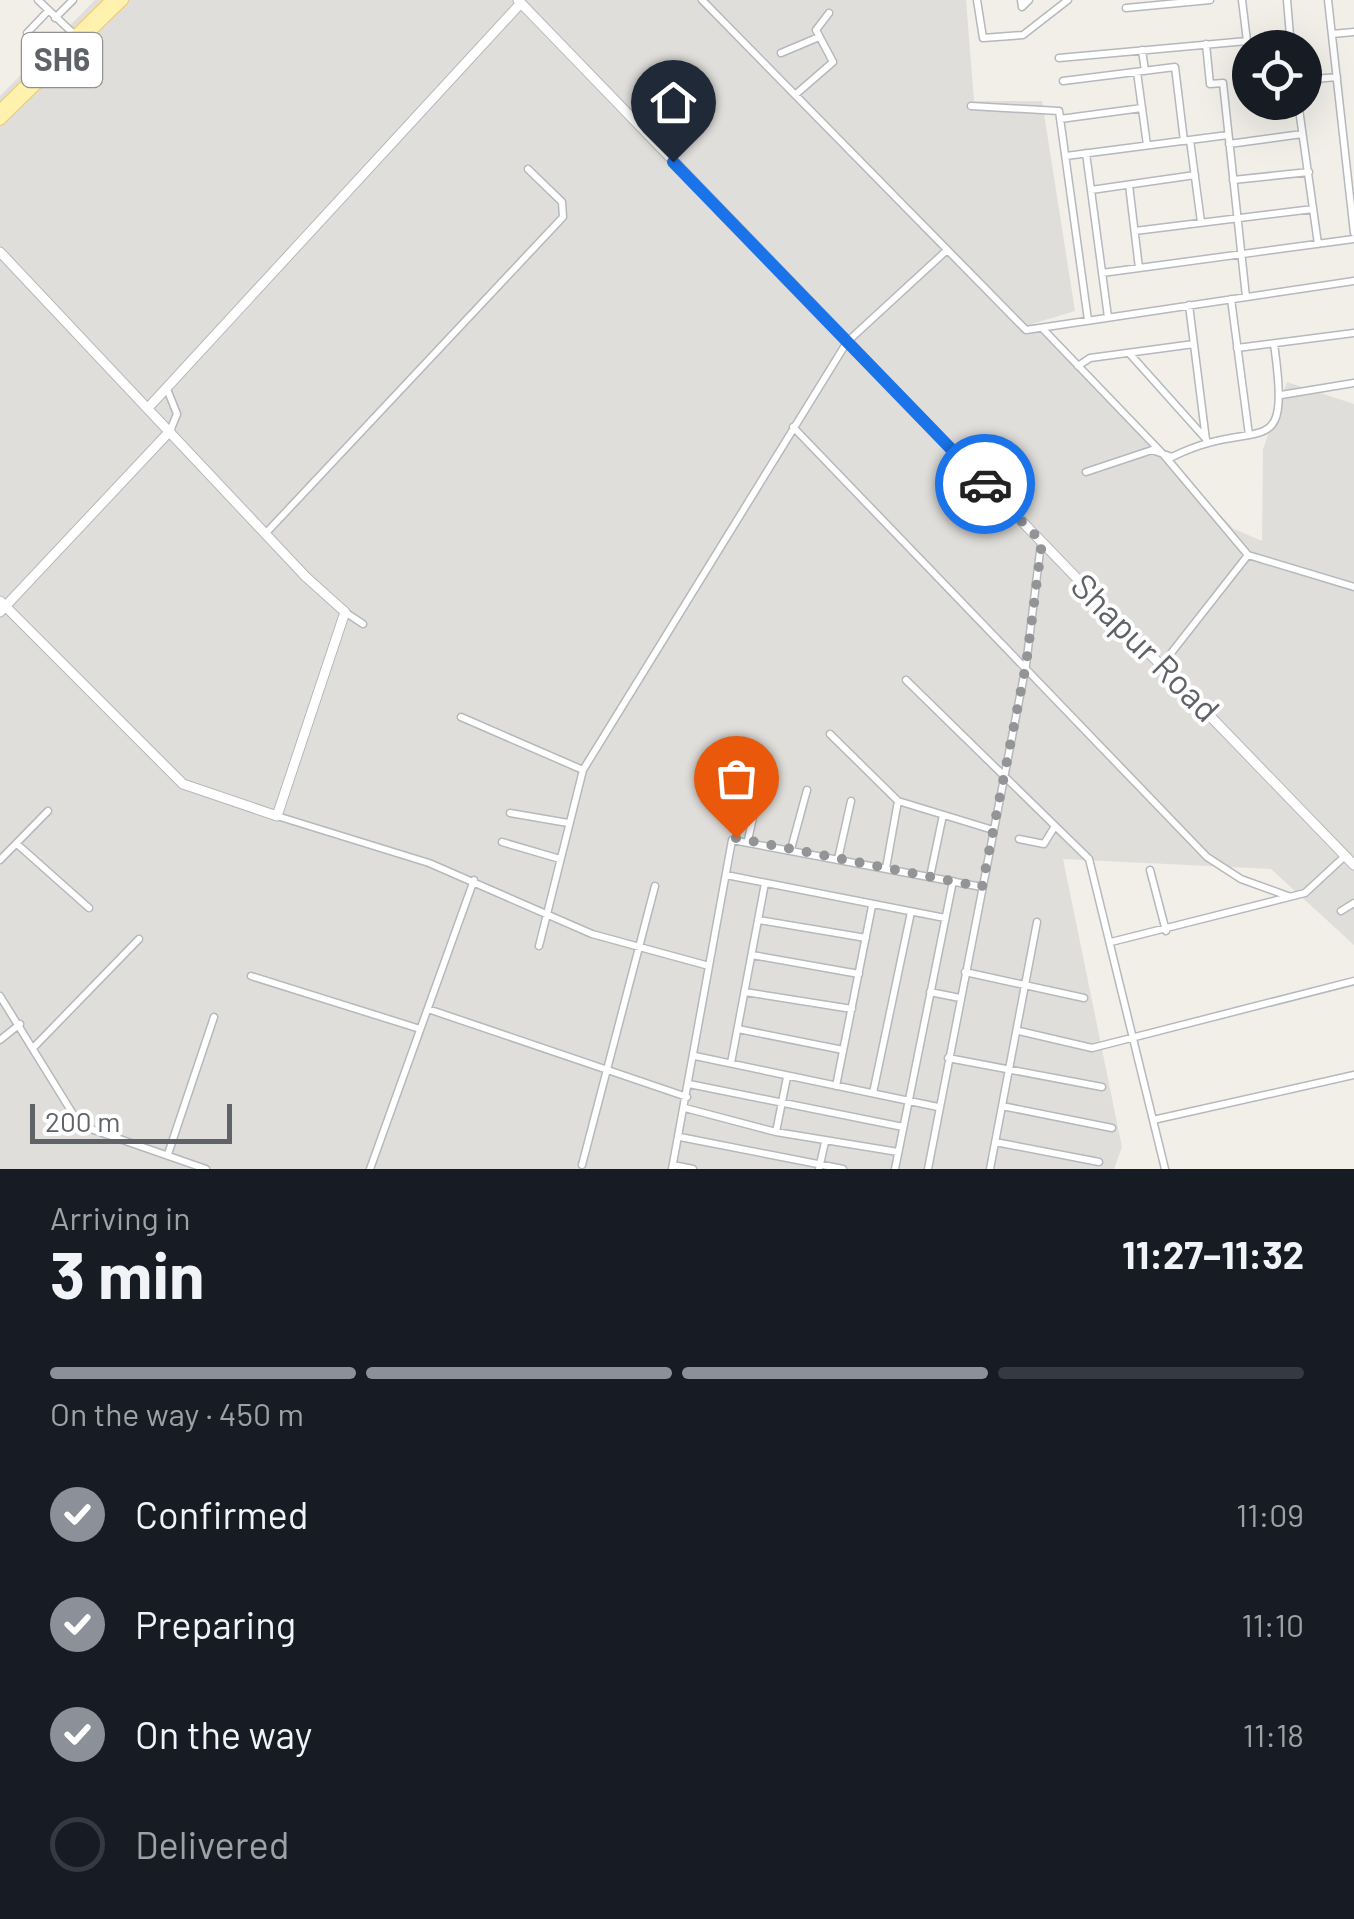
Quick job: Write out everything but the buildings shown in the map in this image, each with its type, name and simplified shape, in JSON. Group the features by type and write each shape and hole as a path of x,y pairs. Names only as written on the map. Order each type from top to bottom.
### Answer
{"main road":[{"name":"SH6","path":"0,110 111,0"},
{"name":"SH6","path":"0,120 123,0"}],"street":[{"path":"38,0 76,36"},
{"path":"56,18 73,0"},
{"path":"702,0 1026,330 1354,281"},
{"path":"977,0 983,38 1023,35 1068,0"},
{"path":"1021,0 1022,7 1029,0"},
{"path":"1126,8 1210,0"},
{"path":"1242,0 1246,30"},
{"path":"1287,0 1290,30"},
{"path":"1102,272 1354,236 1328,0"},
{"path":"148,408 520,2"},
{"name":"Shapur Road","path":"520,2 1354,866"},
{"path":"27,32 48,11"},
{"path":"795,96 834,62 816,27 829,14"},
{"path":"1332,34 1354,32"},
{"path":"781,53 819,38"},
{"path":"1058,58 1232,41"},
{"path":"1206,44 1210,84 1223,83 1246,297"},
{"path":"1142,50 1142,108 1147,146"},
{"path":"1062,82 1175,68 1201,222"},
{"path":"1322,78 1337,77"},
{"path":"971,106 1059,111 1088,320"},
{"path":"1060,119 1142,108"},
{"path":"1301,120 1318,244"},
{"path":"1066,156 1187,140 1303,134"},
{"path":"1086,153 1108,318"},
{"path":"266,533 563,216 566,207 528,168"},
{"path":"1233,180 1309,172"},
{"path":"1091,190 1195,175"},
{"path":"1129,185 1140,268"},
{"path":"1135,231 1314,208"},
{"path":"539,946 583,770 847,342 946,250"},
{"path":"0,252 266,533 345,612 364,624"},
{"path":"1231,299 1249,434"},
{"path":"1189,305 1206,440"},
{"path":"1041,328 1163,454 1248,555 1354,586"},
{"path":"1238,348 1354,334"},
{"path":"1078,366 1090,358 1194,344"},
{"path":"1086,472 1152,450 1172,457 1206,440 1269,432 1279,421 1281,394 1274,344"},
{"path":"1130,353 1206,440"},
{"path":"1281,394 1354,382"},
{"path":"166,388 177,414 170,431 2,606 183,784 474,880 592,934 709,966"},
{"path":"793,427 1207,857 1241,880 1288,896"},
{"path":"928,1169 1026,665 1042,542"},
{"path":"1161,666 1248,555"},
{"path":"277,816 345,612"},
{"path":"906,680 1088,859 1165,1169"},
{"path":"461,717 583,770"},
{"path":"830,734 898,802 993,830"},
{"path":"792,850 807,790"},
{"path":"838,858 851,801"},
{"path":"886,868 898,802"},
{"path":"0,860 48,811"},
{"path":"510,813 568,822"},
{"path":"930,876 943,815"},
{"path":"748,840 753,816"},
{"path":"1020,839 1044,844 1055,826"},
{"path":"693,1169 673,1167 730,843 736,838 748,840 982,887"},
{"path":"502,842 560,859"},
{"path":"18,844 89,908"},
{"path":"1111,942 1305,893 1345,856"},
{"path":"1150,870 1166,931"},
{"path":"725,875 945,918"},
{"path":"370,1169 474,880"},
{"path":"894,1169 952,881"},
{"path":"731,1063 765,883"},
{"path":"582,1164 655,886"},
{"path":"1341,911 1354,903"},
{"path":"836,1086 872,906"},
{"path":"873,1093 911,912"},
{"path":"758,920 866,938"},
{"path":"990,1169 1037,922"},
{"path":"34,1047 139,940"},
{"path":"752,955 859,974"},
{"path":"965,972 1084,998"},
{"path":"251,976 420,1029"},
{"path":"1019,1031 1092,1048 1354,982"},
{"path":"745,992 852,1009"},
{"path":"930,992 960,998"},
{"path":"0,996 73,1114 88,1128 206,1169"},
{"path":"428,1009 687,1096"},
{"path":"168,1154 214,1017"},
{"path":"0,1040 20,1024"},
{"path":"738,1029 843,1050"},
{"path":"695,1056 938,1107"},
{"path":"948,1058 1102,1086"},
{"path":"1153,1120 1354,1076"},
{"path":"776,1132 786,1077"},
{"path":"689,1084 903,1127"},
{"path":"1002,1106 1112,1128"},
{"path":"685,1108 776,1132 898,1152"},
{"path":"680,1137 843,1169"},
{"path":"820,1167 825,1142"},
{"path":"996,1142 1099,1162"}],"shaded area":[{"path":"95,0 966,0 974,101 1042,101 1075,311 1032,324 1234,529 1262,541 1263,449 1287,382 1354,404 1354,945 1271,869 1063,859 1122,1147 1114,1169 0,1169 0,96"}],"way so far":[{"path":"736,838 982,887 1026,665 1042,542 985,484"}],"route":[{"path":"673,162 985,484"}]}
